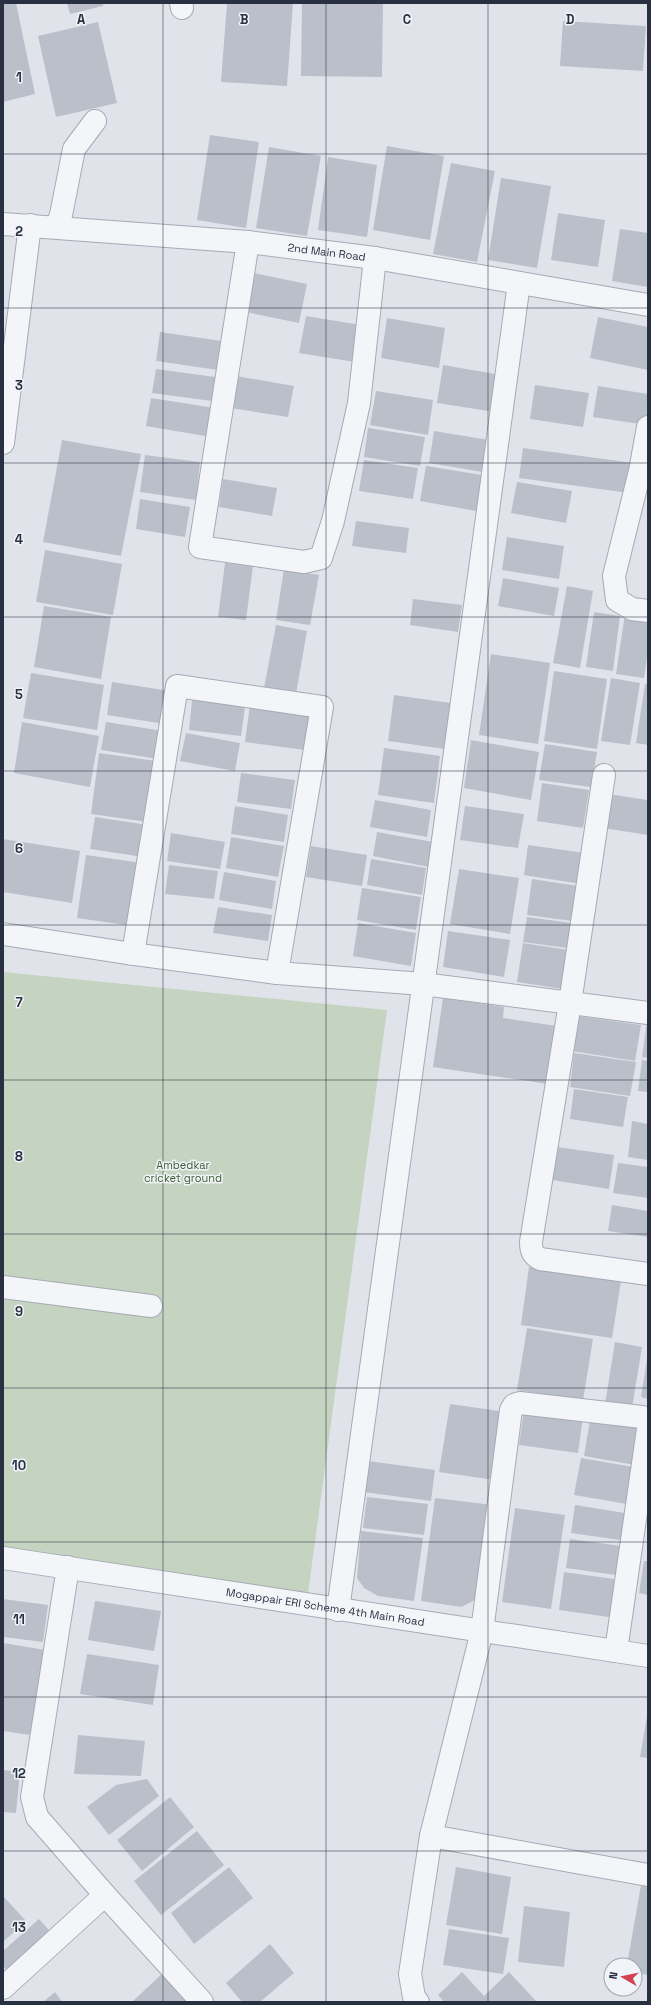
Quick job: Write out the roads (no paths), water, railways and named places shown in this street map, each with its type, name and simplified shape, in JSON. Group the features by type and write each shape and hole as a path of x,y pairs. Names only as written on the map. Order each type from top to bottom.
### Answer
{"street":[{"path":"56,227 61,215 74,148 96,121"},
{"name":"2nd Main Road","path":"3,224 248,242 375,258 648,305"},
{"path":"3,443 30,225"},
{"path":"248,242 200,547 281,560 304,562 321,558 330,528 359,404 375,258"},
{"path":"338,1610 519,283"},
{"path":"648,427 640,471 614,576 617,600 632,609 648,612"},
{"path":"133,954 177,686 322,707 277,972"},
{"path":"604,775 570,1003 532,1234 531,1250 534,1255 540,1259 648,1274"},
{"path":"3,934 133,954 277,972 423,984 648,1013"},
{"path":"3,1287 150,1306"},
{"path":"418,2002 414,1998 410,1974 431,1836 482,1631 511,1415 514,1405 520,1403 642,1417 646,1418 648,1424"},
{"path":"616,1651 648,1428"},
{"name":"Mogappair ERI Scheme 4th Main Road","path":"3,1558 648,1656"},
{"path":"68,1567 32,1797 36,1817 105,1896 202,2002"},
{"path":"431,1836 648,1875"},
{"path":"3,1988 105,1896"}],"park label":[{"name":"Ambedkar cricket ground","path":"183,1171"}]}
